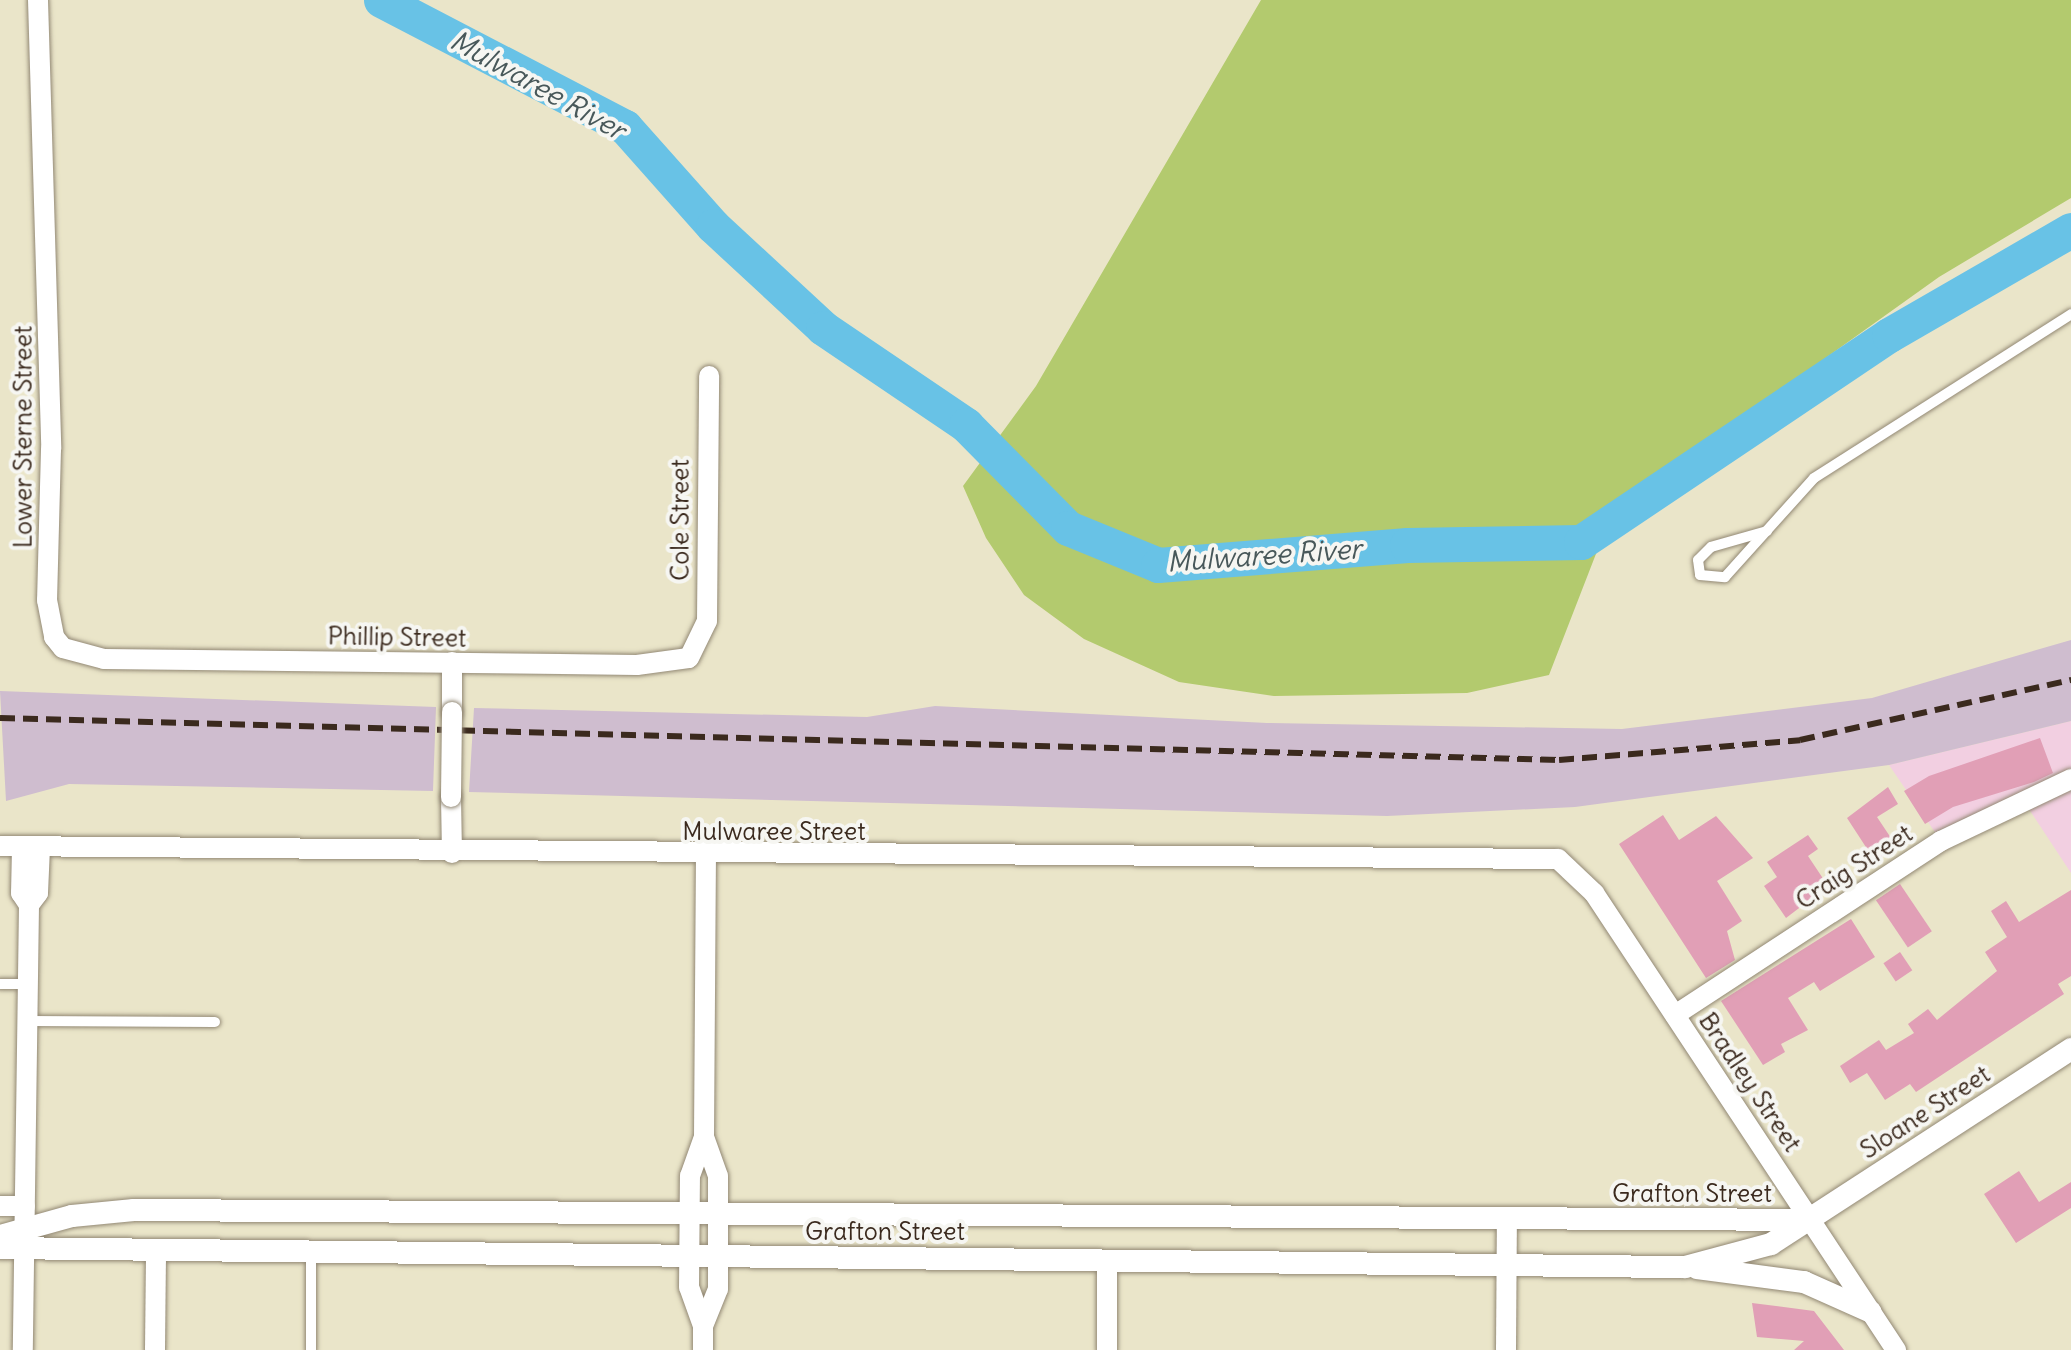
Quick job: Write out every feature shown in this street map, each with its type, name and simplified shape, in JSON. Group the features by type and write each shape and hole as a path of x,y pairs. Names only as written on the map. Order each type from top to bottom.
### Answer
{"street":[{"name":"Lower Sterne Street","path":"38,0 50,411 47,600 54,637 63,648 104,659"},
{"name":"Cole Street","path":"689,658 706,620 708,376"},
{"name":"Phillip Street","path":"104,659 637,665 689,658"},
{"path":"452,662 452,853"},
{"name":"Craig Street","path":"1675,1015 1941,841 2071,779"},
{"name":"Mulwaree Street","path":"0,846 706,856 1548,859"},
{"path":"23,1350 12,1250 25,1216 29,905 22,893 31,848"},
{"path":"703,1350 703,1326 689,1288 689,1258 690,1176 704,1137 706,856"},
{"name":"Bradley Street","path":"1548,859 1579,874 1896,1350"},
{"name":"Sloane Street","path":"1809,1220 2071,1049"},
{"path":"703,1326 718,1289 718,1176 704,1137"},
{"name":"Grafton Street","path":"0,1206 25,1216 134,1210 1809,1220"},
{"name":"Grafton Street","path":"0,1236 25,1216"},
{"path":"1506,1350 1507,1218"},
{"name":"Grafton Street","path":"12,1250 1685,1266 1772,1244 1809,1220"},
{"path":"155,1350 156,1253"},
{"path":"1107,1260 1107,1350"},
{"path":"1685,1266 1804,1282 1871,1312"}],"lane":[{"path":"1767,531 1711,547 1698,560 1700,575 1725,577 1767,531 1814,478 2071,314"},
{"path":"0,984 27,984"},
{"path":"27,1021 215,1022"},
{"path":"311,1350 312,1254"}],"shaded area":[{"path":"2071,640 2071,721 1889,765 1575,807 1387,816 469,792 474,708 867,717 935,706 1267,723 1622,729 1872,698"},
{"path":"0,691 436,707 433,791 69,784 6,801"},
{"path":"2071,721 2071,873 2025,803 1941,841 1889,765"}],"green space":[{"path":"1261,0 2071,0 2071,198 1939,277 1613,510 1549,675 1467,693 1274,696 1179,682 1084,639 1024,595 986,538 963,486 1036,386"}],"building":[{"path":"2040,738 2053,773 2034,782 1953,807 1925,824 1904,791 1929,776"},
{"path":"1888,787 1898,804 1877,817 1897,847 1875,861 1847,818"},
{"path":"1663,815 1679,840 1716,816 1753,858 1717,881 1742,921 1727,931 1735,960 1706,978 1619,844"},
{"path":"1808,835 1818,849 1808,856 1828,886 1786,918 1764,886 1777,877 1767,862"},
{"path":"1900,884 1932,931 1908,947 1876,900"},
{"path":"2071,890 2071,976 2058,984 2064,994 1916,1092 1910,1084 1885,1100 1867,1073 1850,1083 1840,1066 1879,1040 1886,1050 1914,1033 1908,1024 1928,1009 1937,1020 1997,971 1985,952 2007,937 1991,911 2006,901 2019,922"},
{"path":"1851,919 1875,957 1820,991 1814,982 1788,998 1808,1030 1781,1044 1785,1052 1763,1065 1721,1001"},
{"path":"1900,952 1912,970 1896,981 1883,963"},
{"path":"2019,1171 2039,1202 2071,1182 2071,1208 2016,1243 1984,1194"},
{"path":"1752,1303 1814,1311 1844,1350 1794,1350 1804,1341 1757,1337"}],"waterway":[{"name":"Mulwaree River","path":"381,0 625,127 713,226 823,328 966,425 1068,528 1158,565 1407,545 1581,542 1889,335 2071,230"}],"railway":[{"path":"0,718 1559,760 1800,740 2071,680"}]}
